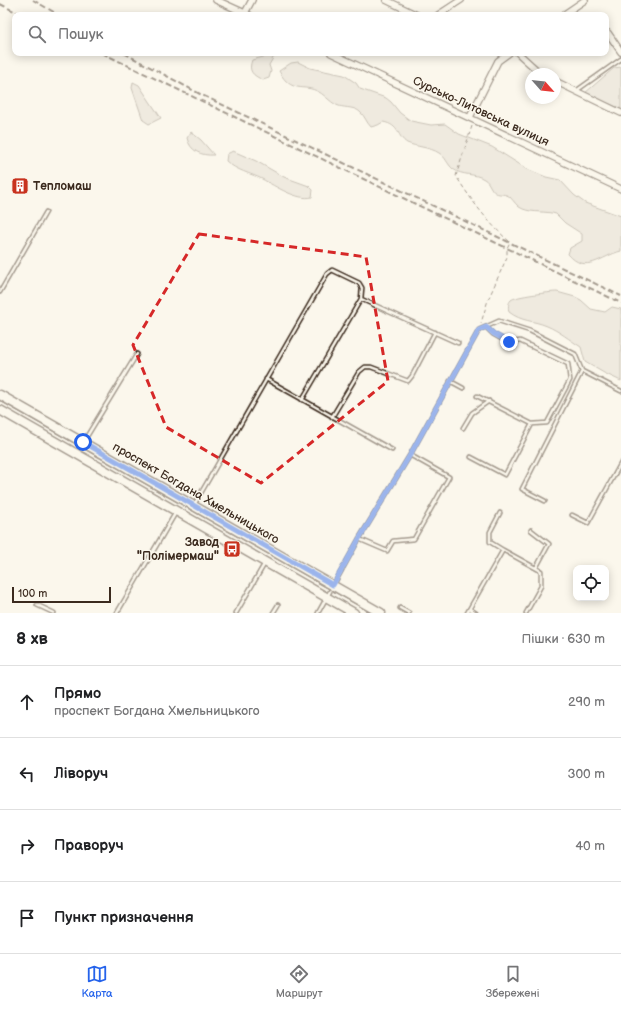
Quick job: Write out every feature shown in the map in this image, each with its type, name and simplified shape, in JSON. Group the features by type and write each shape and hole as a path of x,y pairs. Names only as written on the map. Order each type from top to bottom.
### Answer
{"main road":[{"name":"проспект Богдана Хмельницького","path":"0,394 381,613"},
{"name":"проспект Богдана Хмельницького","path":"0,410 354,613"}],"street":[{"path":"216,0 243,12"},
{"path":"248,12 252,0"},
{"path":"386,0 411,12"},
{"path":"443,12 461,0"},
{"path":"567,12 585,0"},
{"path":"609,34 621,52"},
{"name":"Сурсько-Литовська вулиця","path":"338,56 621,189"},
{"path":"472,118 498,61 505,56"},
{"path":"521,56 534,68"},
{"path":"561,84 621,113"}],"lane":[{"path":"576,92 621,59"},
{"path":"0,292 46,212"},
{"path":"194,506 266,379 328,274 332,270 360,283 362,288 361,299 302,400"},
{"path":"361,299 458,343"},
{"path":"318,613 359,539 410,455 479,330 499,321 530,330 575,354 582,371 621,391"},
{"path":"477,396 532,424 547,423 570,380 568,364 520,341 509,342 494,334 486,327"},
{"path":"332,417 359,372 365,367 371,367 408,381 435,332"},
{"path":"83,442 137,354"},
{"path":"545,501 522,489 582,371"},
{"path":"266,379 392,450"},
{"path":"450,381 463,388"},
{"path":"463,428 472,413 489,401"},
{"path":"471,457 505,475 532,424"},
{"path":"359,539 387,551 393,541 414,539 449,477 410,455"},
{"path":"572,515 588,523 621,463"},
{"path":"117,613 176,512"},
{"path":"500,513 490,532 490,542 541,571 541,586 526,613"},
{"path":"531,530 549,544 536,568"},
{"path":"467,613 503,550"},
{"path":"236,613 266,562"},
{"path":"38,605 54,613"},
{"path":"273,613 278,605"},
{"path":"400,608 409,613"},
{"path":"469,609 476,613"}],"path":[{"path":"472,118 456,176 484,216 510,242 507,248 507,257 488,300 479,330"}],"highlighted area":[{"path":"199,234 366,257 388,381 261,483 166,427 133,345"}],"shaded area":[{"path":"267,56 274,56 269,65 271,71 269,78 263,80 252,72 250,67 252,60"},
{"path":"298,62 310,68 344,75 356,83 360,89 386,98 400,113 411,121 431,125 445,124 459,134 492,147 527,169 546,177 560,180 574,195 585,203 621,216 621,251 587,264 575,260 568,254 570,248 582,241 582,234 565,223 556,214 531,211 521,208 510,197 494,192 488,182 484,179 477,176 460,173 453,169 439,153 431,149 407,143 401,138 393,126 383,122 371,127 358,110 336,105 313,89 293,86 288,83 279,71 291,63"},
{"path":"621,67 621,109 585,93 614,68"},
{"path":"133,82 139,85 161,118 149,124 143,120 132,88"},
{"path":"191,132 201,140 214,155 205,155 193,149 188,143 187,138"},
{"path":"233,151 256,161 284,177 309,186 313,190 312,197 306,198 293,195 235,167 226,161 227,154"},
{"path":"557,292 581,300 591,309 605,312 612,307 621,309 621,381 585,362 581,347 560,333 542,324 518,318 509,312 508,307 511,300 533,294"}],"tram line":[{"path":"0,401 371,613"}],"railway":[{"path":"33,0 54,12"},
{"path":"0,4 16,12"},
{"path":"108,56 621,303"},
{"path":"130,56 200,94 621,296"}],"place":[{"name":"Тепломаш","path":"20,186"},
{"name":"Завод \"Полімермаш\"","path":"232,549"}],"route":[{"path":"83,442 333,585 410,455 479,330 486,327 494,334 509,342"}]}
